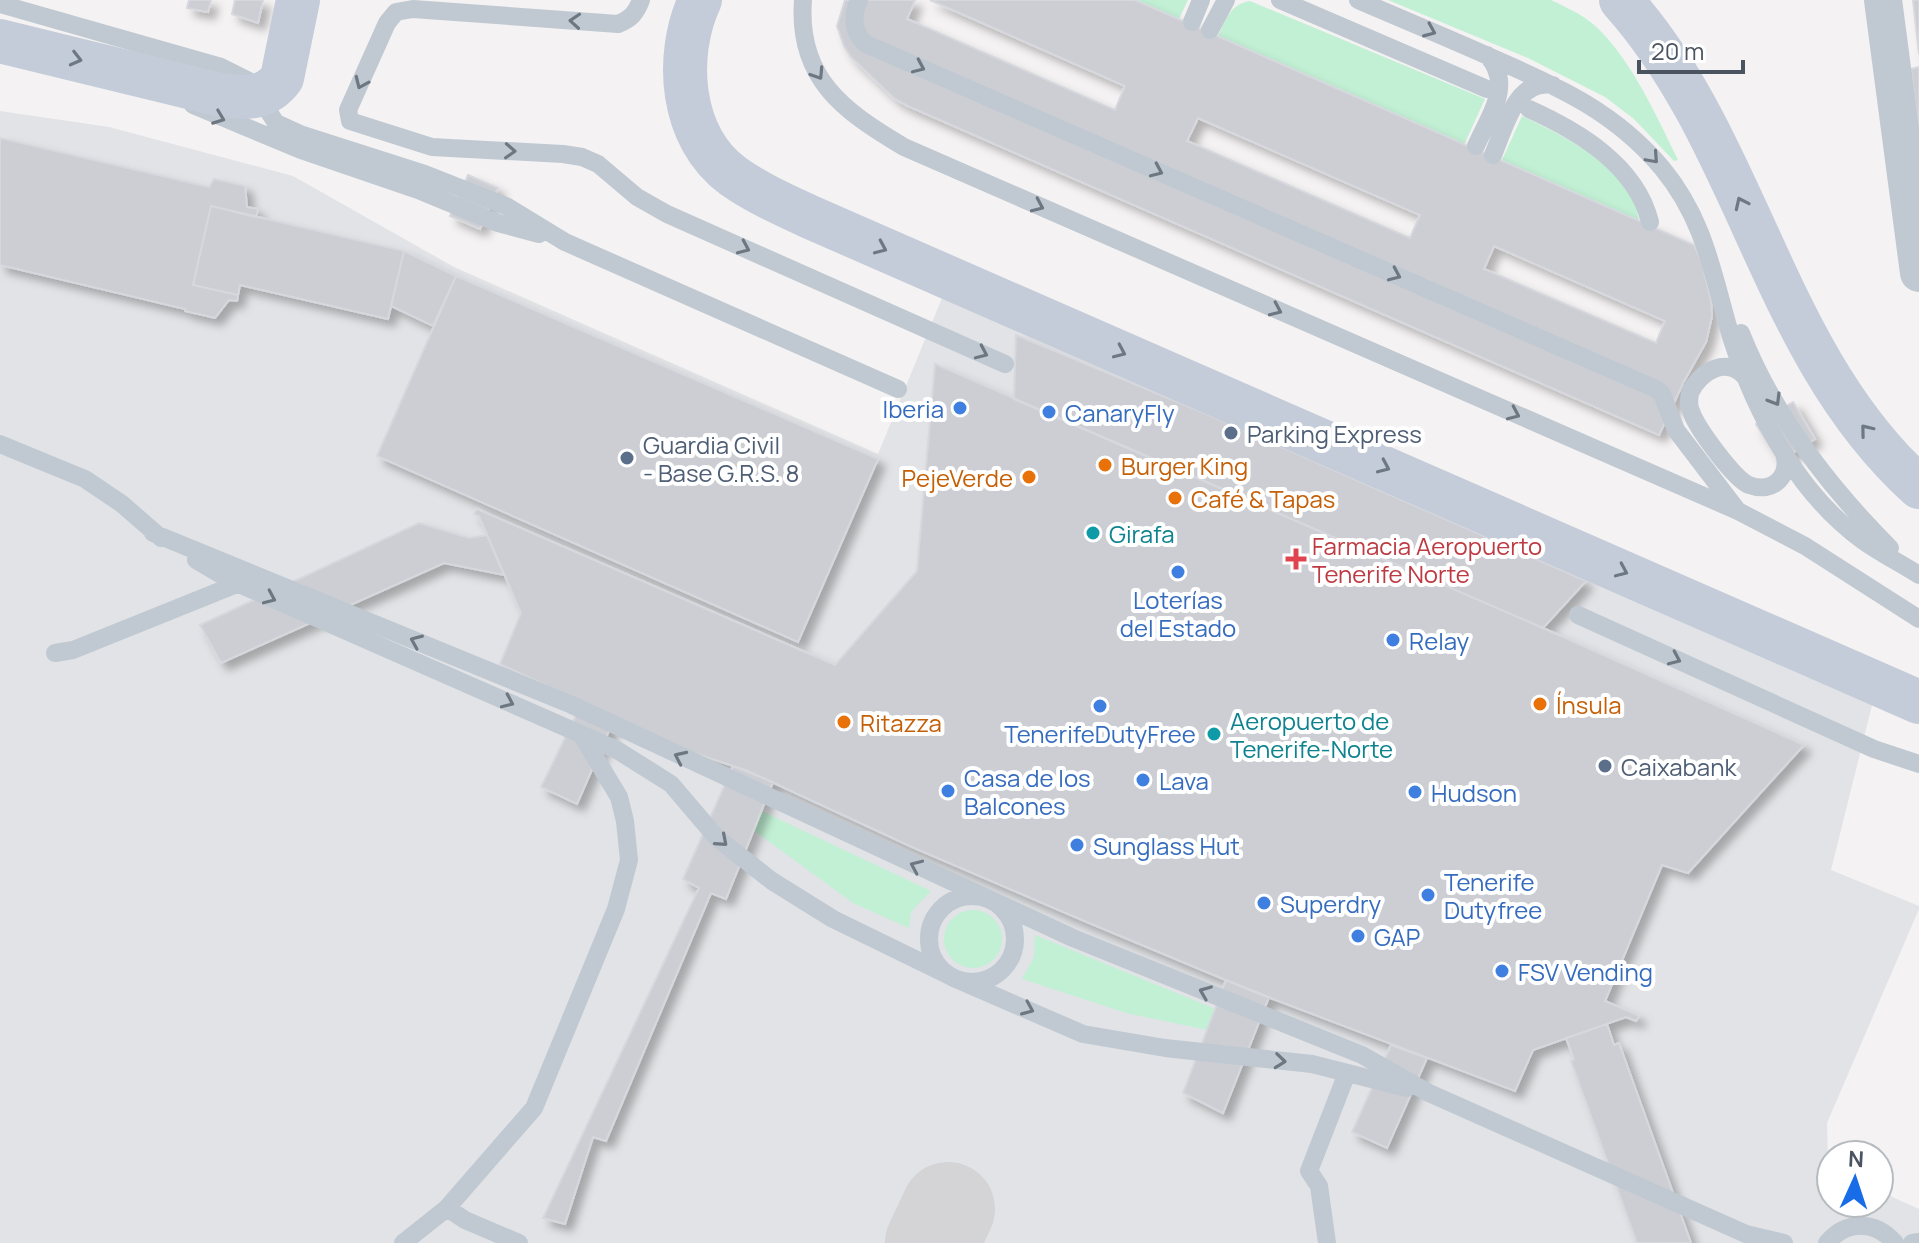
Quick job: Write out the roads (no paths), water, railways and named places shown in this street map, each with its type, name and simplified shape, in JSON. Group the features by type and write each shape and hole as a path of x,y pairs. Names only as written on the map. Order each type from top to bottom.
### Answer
{"main road":[{"path":"0,41 221,95 262,95 275,88 282,78 298,0"},
{"path":"681,0 670,24 661,78 665,125 673,147 697,173 753,199 817,220"},
{"path":"700,0 688,34 686,66 691,112 701,139 714,158 731,175 757,191 817,220 1911,698"},
{"path":"718,0 711,32 710,71 715,96 726,121 757,167 817,220"},
{"path":"1621,0 1647,29 1696,107 1795,318 1830,381 1871,438 1919,487"}],"street":[{"path":"1883,0 1919,273"}],"lane":[{"path":"641,0 635,14 618,24 413,9 396,12 387,23 348,110 349,116 356,125 432,147 563,154 598,164 637,197 667,214 1005,364"},
{"path":"803,0 803,36 815,73 851,112 904,147 1738,511 1805,546 1919,619"},
{"path":"859,0 855,10 855,27 866,44 1656,389 1662,394 1676,430 1738,511"},
{"path":"1192,22 1201,0"},
{"path":"1210,30 1226,0"},
{"path":"1280,0 1487,89"},
{"path":"1358,0 1557,86 1594,107 1644,148 1681,194 1744,340 1783,413 1846,501 1917,574"},
{"path":"0,4 221,67 249,81 262,95 276,123 300,134 425,174 506,206 565,242 898,389"},
{"path":"1476,146 1501,80 1496,65 1487,55"},
{"path":"152,78 200,110 215,116 301,150 418,190 498,223 565,242"},
{"path":"1493,155 1522,94 1537,85 1557,86"},
{"path":"1529,109 1576,133 1618,166 1640,197 1650,222"},
{"path":"425,174 432,147"},
{"path":"1709,253 1732,340 1746,378 1763,417 1783,449 1807,485 1833,514 1862,539 1917,574"},
{"path":"1746,378 1741,371 1726,366 1704,373 1690,393 1692,415 1733,474 1749,485 1766,487 1781,480 1787,463 1783,449"},
{"path":"0,444 85,479 122,504 153,533 237,584 617,750 671,784 717,838 772,881 833,919 956,979 1083,1034 1165,1048 1312,1064 1429,1093"},
{"path":"153,533 572,705 1087,944 1362,1055 1429,1093 1746,1234 1784,1243"},
{"path":"55,653 73,650 237,584"},
{"path":"1578,615 1874,749 1919,764"},
{"path":"403,1243 447,1208 534,1108 616,909 629,860 625,821 619,797 581,734"},
{"path":"957,898 987,898 1008,915 1015,940 1012,954 996,975 969,982 956,979 943,971 934,959 929,945 929,930 944,905 957,898"},
{"path":"1327,1243 1319,1186 1309,1171 1347,1073"},
{"path":"447,1208 465,1220 519,1243"},
{"path":"1827,1243 1838,1232 1863,1224 1876,1227 1895,1243"},
{"path":"1912,1243 1919,1242"}],"place":[{"name":"Iberia","path":"960,408"},
{"name":"CanaryFly","path":"1049,412"},
{"name":"Parking Express","path":"1231,433"},
{"name":"Guardia Civil - Base G.R.S. 8","path":"627,458"},
{"name":"Burger King","path":"1105,465"},
{"name":"PejeVerde","path":"1029,477"},
{"name":"Café & Tapas","path":"1175,498"},
{"name":"Girafa","path":"1093,533"},
{"name":"Farmacia Aeropuerto Tenerife Norte","path":"1296,559"},
{"name":"Loterías del Estado","path":"1178,572"},
{"name":"Relay","path":"1393,640"},
{"name":"Ínsula","path":"1540,704"},
{"name":"TenerifeDutyFree","path":"1100,706"},
{"name":"Ritazza","path":"844,722"},
{"name":"Aeropuerto de Tenerife-Norte","path":"1214,734"},
{"name":"Caixabank","path":"1605,766"},
{"name":"Lava","path":"1143,780"},
{"name":"Casa de los Balcones","path":"948,791"},
{"name":"Hudson","path":"1415,792"},
{"name":"Sunglass Hut","path":"1077,845"},
{"name":"Tenerife Dutyfree","path":"1428,895"},
{"name":"Superdry","path":"1264,903"},
{"name":"GAP","path":"1358,936"},
{"name":"FSV Vending","path":"1502,971"}]}
